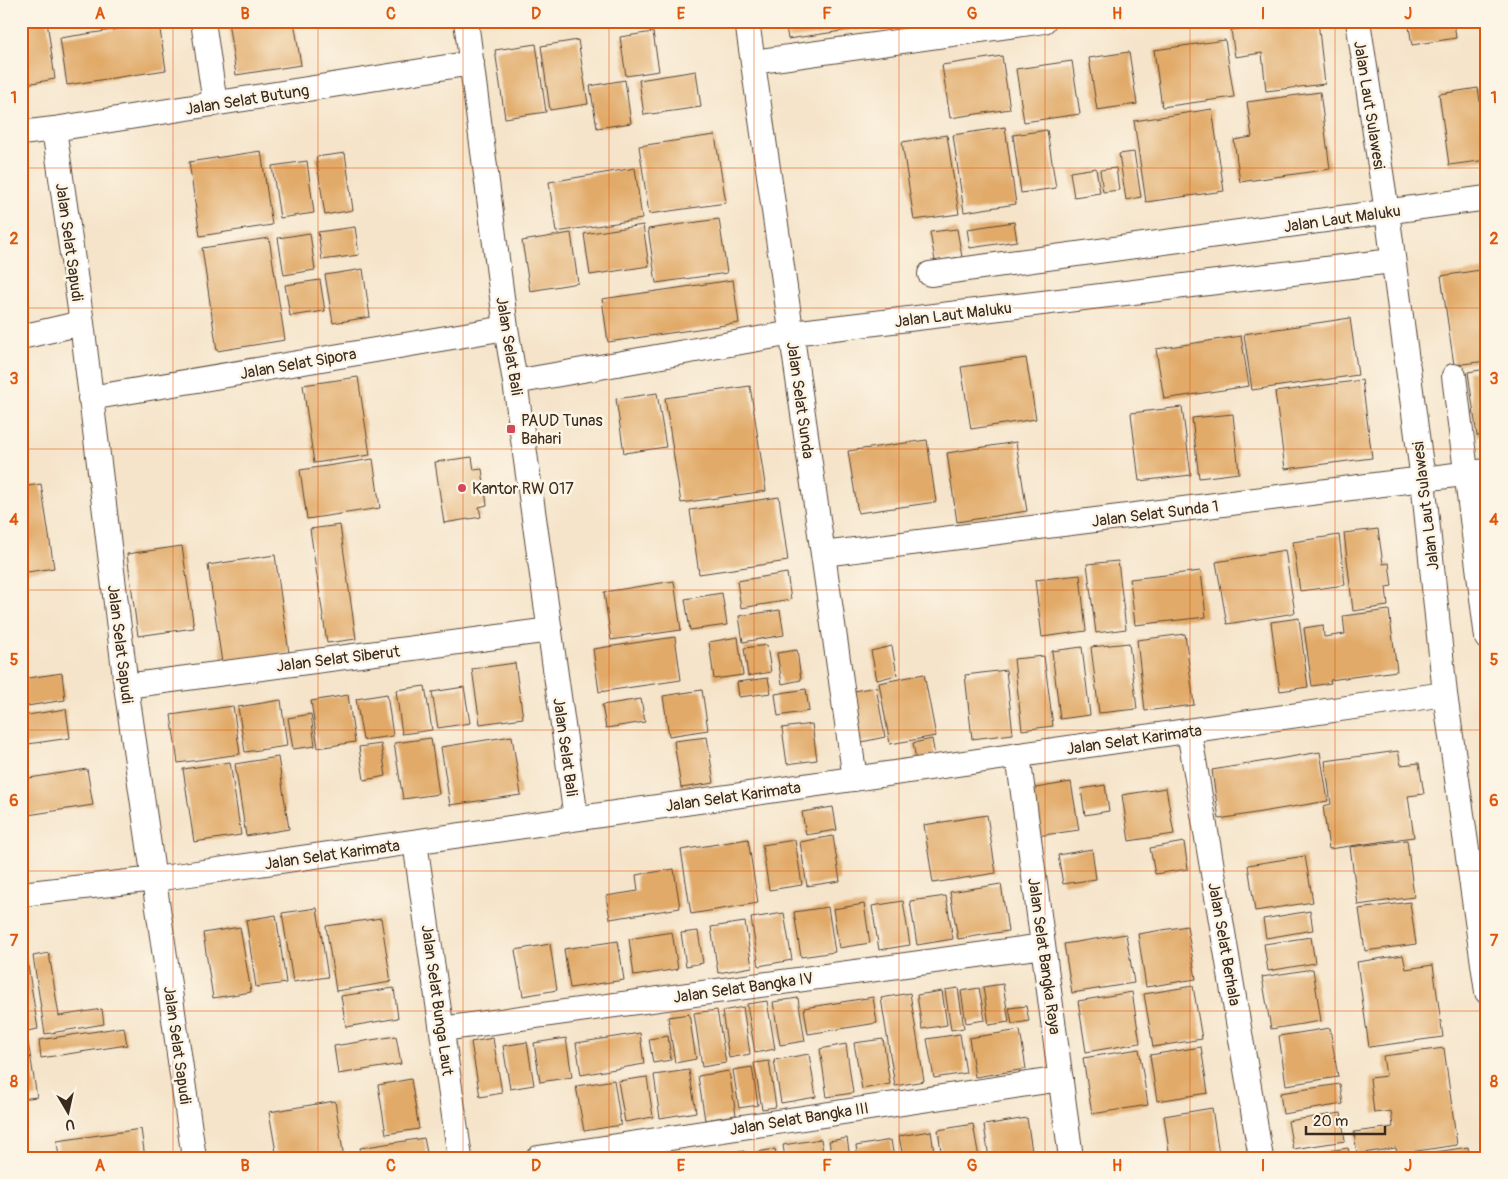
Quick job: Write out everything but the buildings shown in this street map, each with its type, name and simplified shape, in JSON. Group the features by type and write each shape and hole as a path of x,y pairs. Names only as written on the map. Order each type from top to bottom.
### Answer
{"street":[{"path":"203,21 214,104"},
{"name":"Jalan Selat Bali","path":"466,21 506,328 576,818"},
{"name":"Jalan Selat Sunda","path":"747,21 855,779"},
{"path":"753,62 1044,21"},
{"name":"Jalan Laut Sulawesi","path":"1358,21 1387,212 1392,261 1423,480 1445,694 1487,992"},
{"name":"Jalan Selat Butung","path":"21,133 472,63"},
{"name":"Jalan Selat Sapudi","path":"54,129 82,323 126,686 194,1158"},
{"name":"Jalan Laut Maluku","path":"930,274 1487,198"},
{"name":"Jalan Laut Maluku","path":"515,382 792,333 1392,261"},
{"path":"21,337 82,323"},
{"name":"Jalan Selat Sipora","path":"90,398 506,328"},
{"path":"1454,376 1477,473 1487,638"},
{"name":"Jalan Selat Sunda 1","path":"823,554 1477,473"},
{"name":"Jalan Selat Siberut","path":"126,686 550,630"},
{"name":"Jalan Selat Karimata","path":"21,894 155,879 1445,694"},
{"name":"Jalan Selat Berhala","path":"1189,731 1261,1158"},
{"name":"Jalan Selat Bangka Raya","path":"1018,755 1071,1158"},
{"name":"Jalan Selat Bunga Laut","path":"415,842 460,1158"},
{"name":"Jalan Selat Bangka IV","path":"442,1029 1044,946"},
{"name":"Jalan Selat Bangka III","path":"538,1158 1061,1079"}],"place":[{"name":"PAUD Tunas Bahari","path":"511,429"},
{"name":"Kantor RW 017","path":"462,488"}]}
